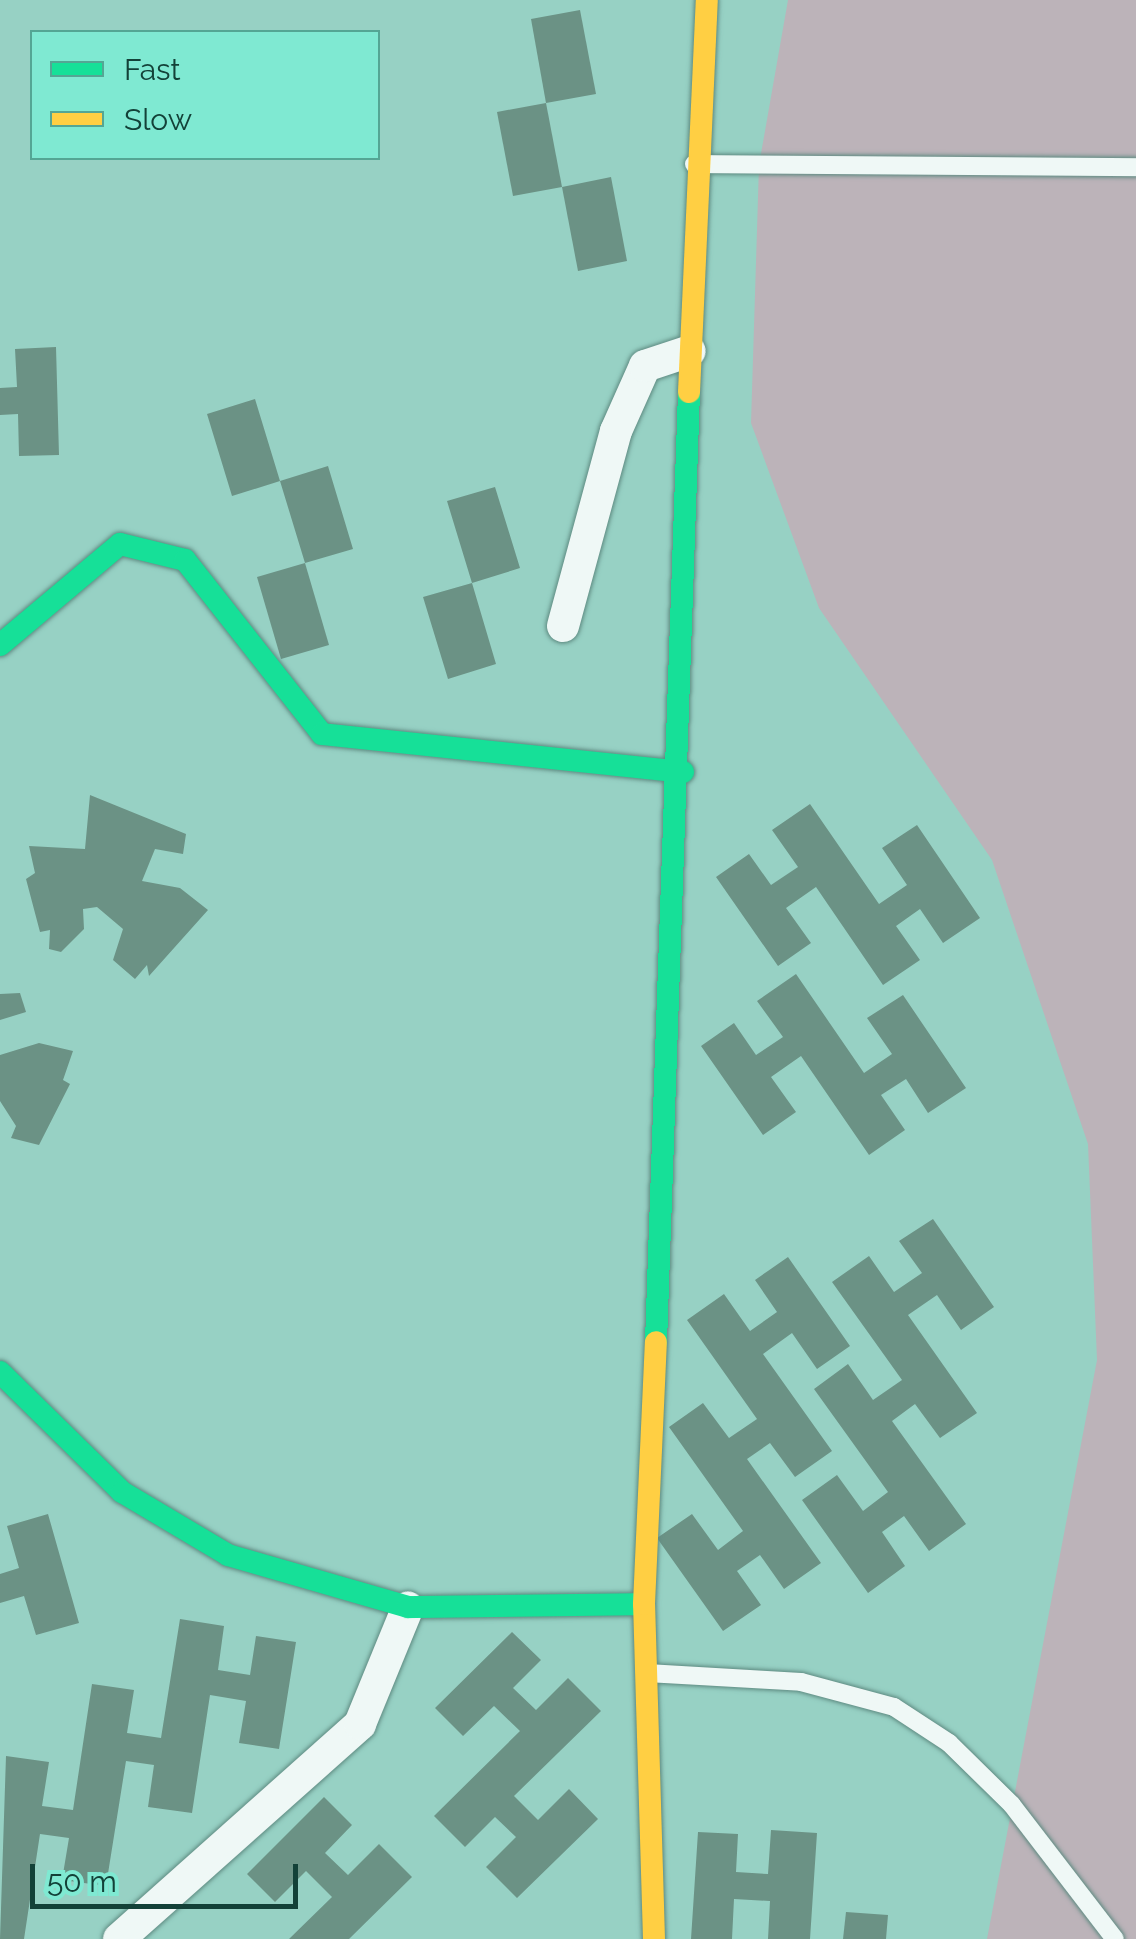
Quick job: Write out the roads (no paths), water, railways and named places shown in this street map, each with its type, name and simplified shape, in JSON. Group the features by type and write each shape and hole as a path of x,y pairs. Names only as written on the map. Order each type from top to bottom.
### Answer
{"street":[{"path":"654,1939 644,1604 683,772 694,164 707,0"},
{"path":"563,626 616,432 646,366 690,351"},
{"path":"0,645 120,544 184,560 322,734 683,772"},
{"path":"0,1372 122,1492 213,1546 408,1607 644,1604"},
{"path":"119,1939 360,1724 408,1607"}],"lane":[{"path":"694,164 1136,167"},
{"path":"646,1673 801,1682 894,1707 949,1743 1012,1805 1116,1939"}]}
